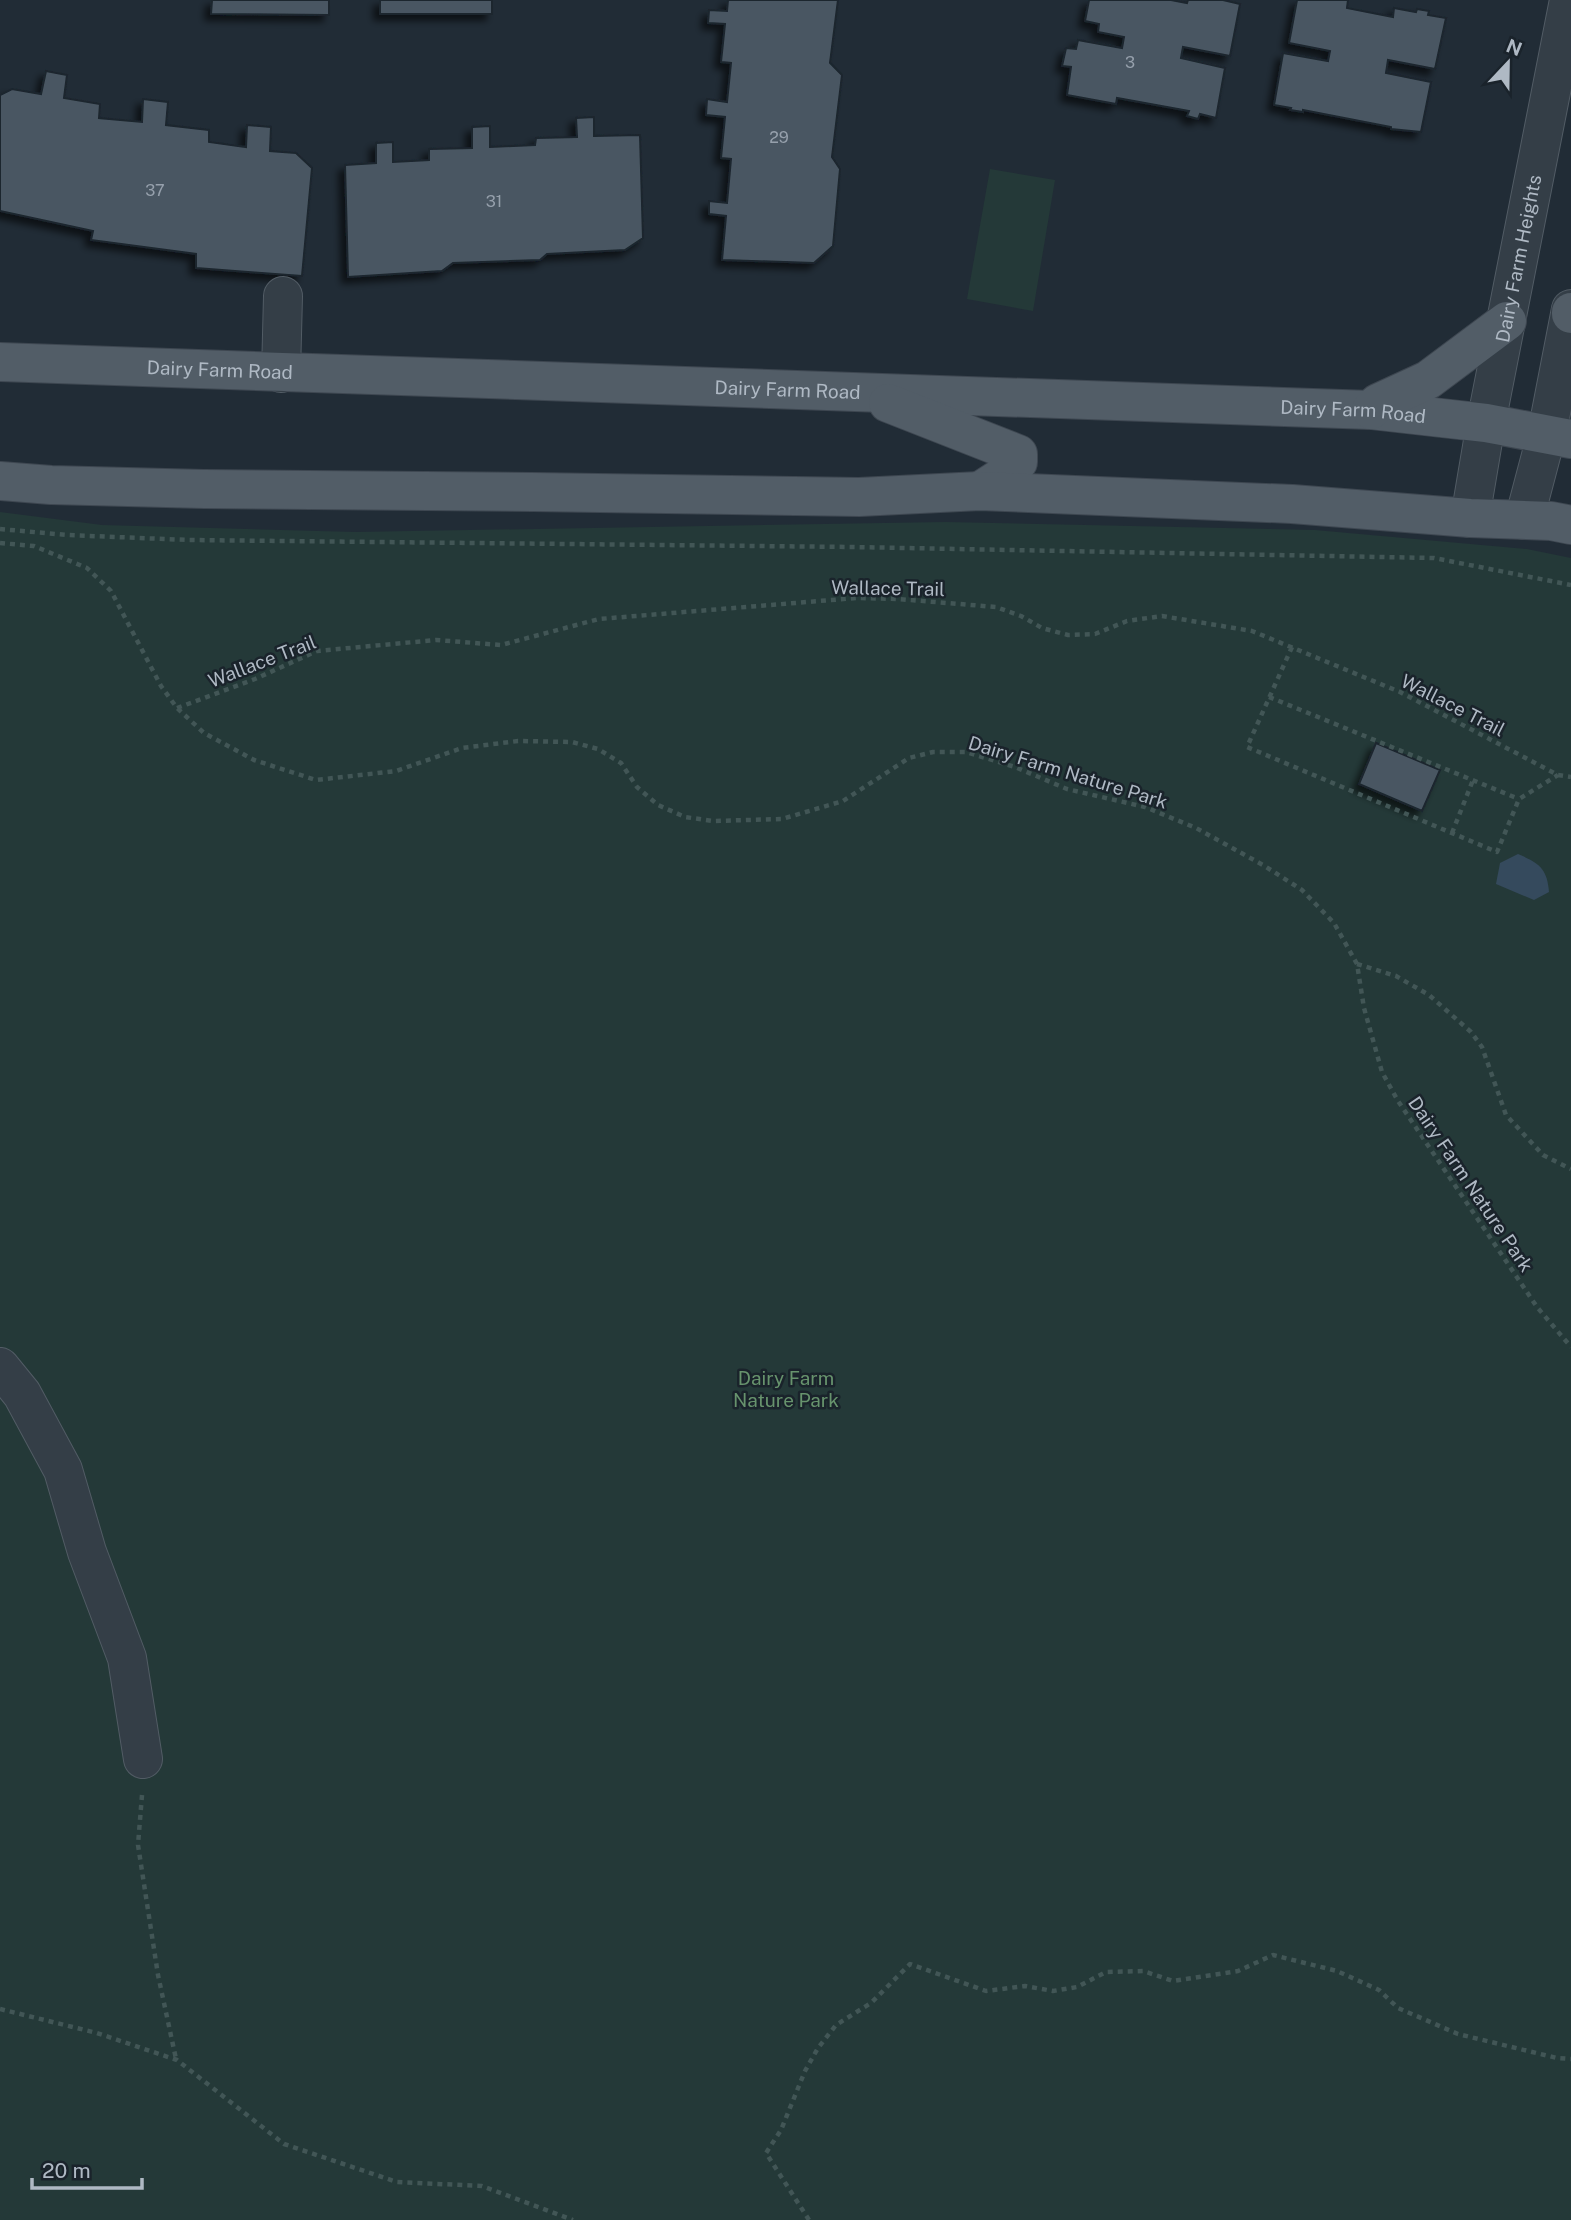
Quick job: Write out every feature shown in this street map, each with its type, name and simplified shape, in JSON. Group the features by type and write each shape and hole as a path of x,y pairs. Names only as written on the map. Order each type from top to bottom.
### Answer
{"main road":[{"path":"1371,410 1428,380 1507,321"},
{"name":"Dairy Farm Road","path":"0,362 1371,410 1486,423 1559,436"},
{"path":"864,393 1017,454 1018,462 980,491"},
{"path":"0,481 204,489 859,497 980,491 1292,504 1571,525"}],"street":[{"name":"Dairy Farm Heights","path":"1471,518 1486,423 1569,0"},
{"path":"281,373 283,296"},
{"path":"1524,520 1559,436 1571,312"},
{"path":"0,1367 22,1394 63,1470 87,1552 127,1658 143,1759"}],"path":[{"path":"0,528 67,535 189,540 880,547 1434,558 1571,585"},
{"name":"Dairy Farm Nature Park","path":"0,543 34,546 87,568 111,591 161,686 177,708 204,733 254,760 316,780 396,772 462,748 518,741 572,742 598,749 621,763 637,787 658,805 685,817 713,821 782,819 844,801 909,758 933,751 966,752 1015,767 1067,789 1145,807 1196,828 1302,890 1334,923 1357,964 1364,1008 1382,1072 1398,1101 1537,1307 1571,1347"},
{"name":"Wallace Trail","path":"177,708 255,679 317,651 436,640 501,645 599,619 856,598 898,599 996,607 1021,616 1042,628 1068,635 1095,634 1127,621 1162,616 1252,631 1400,692 1558,775 1571,777"},
{"path":"1292,648 1247,747 1497,852 1519,799 1558,775"},
{"path":"1269,697 1519,799"},
{"path":"1452,833 1473,780"},
{"path":"1357,964 1395,976 1429,995 1471,1032 1482,1046 1506,1115 1543,1155 1571,1169"},
{"path":"143,1759 138,1845 158,1975 177,2060"},
{"path":"809,2220 766,2152 781,2130 805,2071 818,2048 836,2025 872,2003 910,1964 986,1991 1025,1986 1053,1991 1077,1987 1106,1972 1143,1971 1172,1981 1238,1971 1273,1955 1337,1971 1379,1990 1398,2008 1458,2034 1571,2059"},
{"path":"0,2009 97,2033 177,2060 284,2144 397,2182 482,2186 573,2220"}],"green space":[{"path":"990,169 1055,180 1033,311 967,299"},
{"name":"Dairy Farm Nature Park","path":"0,512 102,525 355,532 945,522 1315,530 1527,549 1571,558 1571,2220 0,2220"}],"water":[{"path":"1518,854 1541,867 1549,892 1534,900 1496,884 1500,863"}],"building":[{"path":"212,0 329,0 329,15 211,14"},
{"path":"380,0 492,0 492,14 380,14"},
{"path":"728,0 838,0 830,63 842,75 832,157 840,169 833,246 814,263 722,260 726,216 709,214 709,201 727,203 731,159 721,158 725,117 706,115 707,99 727,102 731,63 721,62 725,24 708,23 709,10 727,11"},
{"path":"1089,0 1171,0 1187,3 1188,0 1223,0 1240,4 1230,56 1183,47 1181,58 1225,68 1216,118 1200,114 1198,119 1187,116 1189,111 1117,98 1116,104 1067,95 1071,67 1062,66 1066,48 1076,49 1078,40 1122,48 1124,37 1098,32 1099,24 1085,21"},
{"path":"1297,0 1348,0 1347,8 1393,17 1394,8 1416,12 1417,9 1429,11 1428,15 1446,18 1435,69 1388,60 1386,73 1431,82 1421,132 1391,129 1274,105 1283,53 1328,61 1330,51 1289,43"},
{"path":"46,71 67,75 64,98 100,104 99,118 142,122 143,99 168,102 166,125 209,130 209,142 246,147 247,125 271,127 270,151 296,153 312,168 302,276 196,268 196,254 91,240 93,231 0,211 0,95 12,89 41,94"},
{"path":"594,117 594,136 640,135 643,238 625,250 547,254 540,260 453,263 442,271 348,277 345,165 376,163 376,143 393,142 393,162 429,160 429,149 472,148 472,127 490,126 490,147 535,145 536,138 577,137 576,118"},
{"path":"1376,743 1440,770 1422,811 1359,784"}]}
